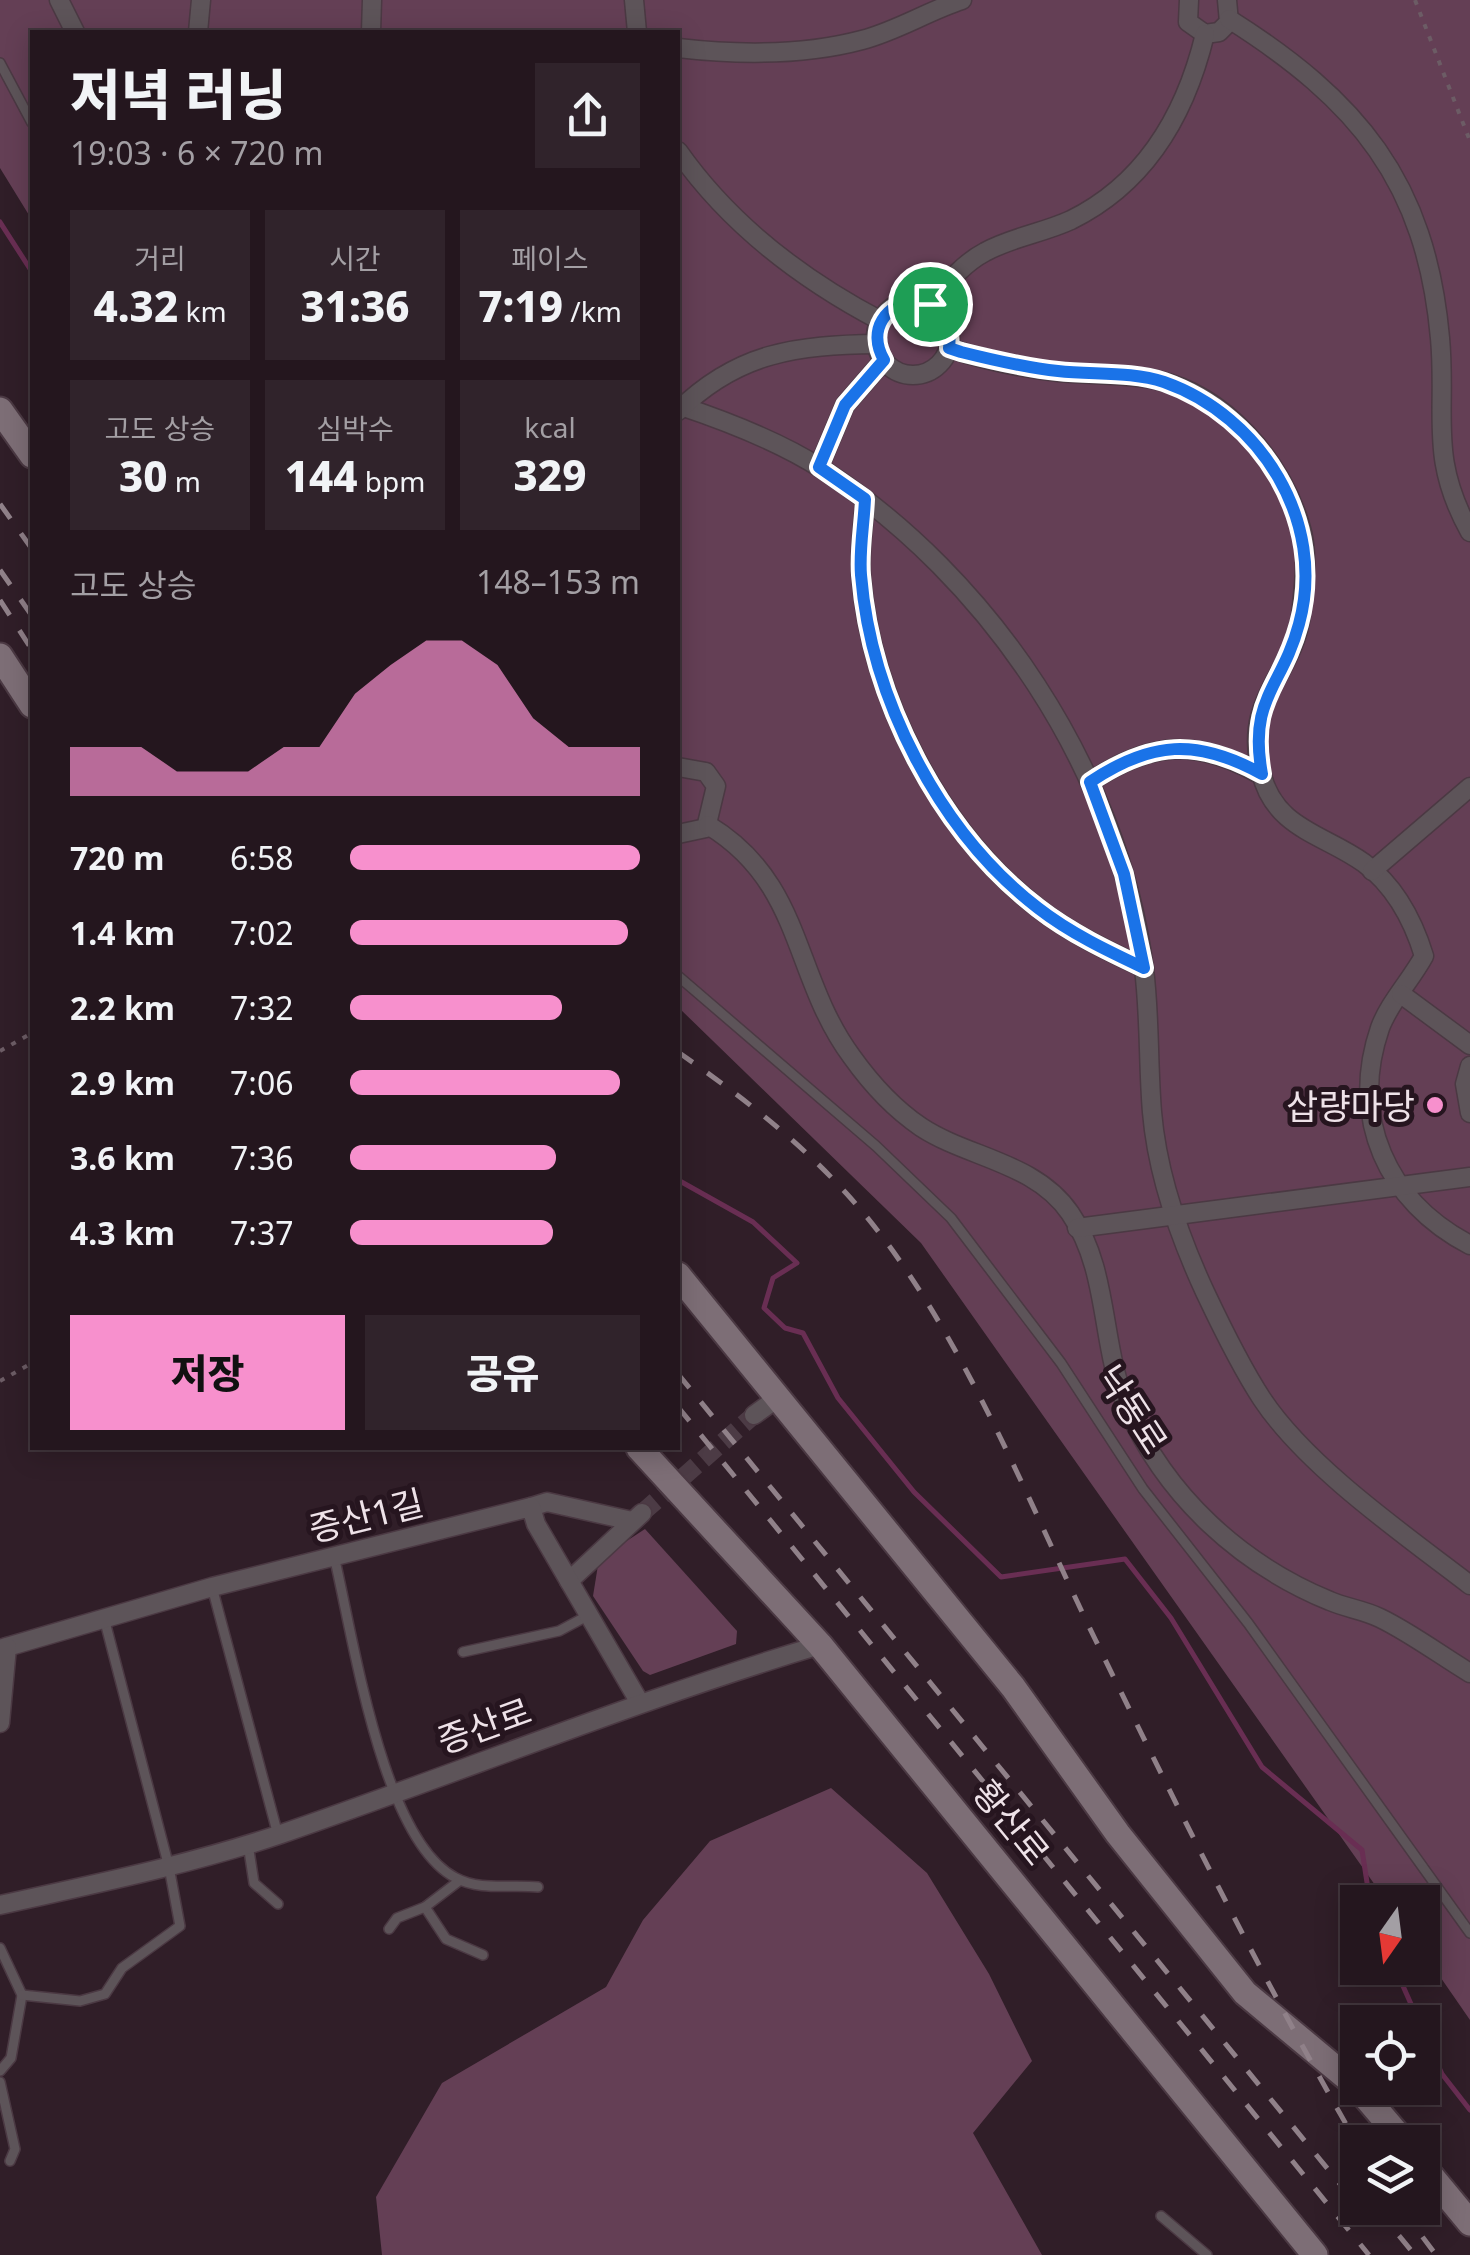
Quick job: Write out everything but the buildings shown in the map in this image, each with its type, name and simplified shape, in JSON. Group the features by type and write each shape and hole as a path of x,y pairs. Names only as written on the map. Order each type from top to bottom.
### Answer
{"street":[{"path":"59,0 74,30"},
{"path":"198,30 201,0"},
{"path":"371,30 374,0"},
{"path":"634,0 638,30"},
{"path":"680,48 754,54 842,44 962,0"},
{"path":"1182,2 1188,22 1205,34 1219,32 1228,9 1329,92 1381,155 1404,198 1427,265 1440,338 1440,445 1458,511 1470,532"},
{"path":"930,304 957,272 983,252 1073,219 1126,184 1169,130 1196,72 1205,34"},
{"path":"680,154 716,199 779,258 817,286 881,321"},
{"path":"680,406 746,360 817,345 881,352 893,368 915,374 937,366 949,348 947,322 930,304 906,302 894,306 881,321 881,352 845,405 819,467"},
{"path":"949,348 1041,369 1161,381 1222,412 1248,434 1271,464 1301,527 1304,592 1300,623 1259,710 1262,774 1286,818 1372,871 1416,928 1424,956 1381,1024 1367,1079 1373,1135 1396,1186 1428,1221 1470,1245"},
{"path":"680,407 819,467 865,499 911,537 998,630 1080,756 1124,874 1144,968 1152,1117 1176,1216 1206,1294 1263,1401 1321,1463 1470,1585"},
{"path":"0,410 30,453"},
{"path":"865,499 860,574 880,681 924,777 980,850 1037,908 1102,948 1144,968"},
{"path":"0,656 30,701"},
{"path":"1090,782 1141,755 1193,748 1215,752 1262,774"},
{"path":"680,767 706,772 716,786 708,825 692,834 680,834"},
{"path":"1372,871 1470,787"},
{"path":"708,825 750,860 783,902 824,1012 879,1094 922,1128 1008,1164 1069,1211 1098,1277 1109,1349 1126,1405 1176,1492 1256,1560 1332,1602 1379,1617 1470,1673"},
{"path":"1401,994 1470,1044"},
{"path":"1470,1066 1466,1084 1470,1113"},
{"path":"1077,1228 1470,1177"},
{"path":"680,1276 1013,1686 1118,1834 1245,1993 1340,2072"},
{"path":"754,1415 778,1397"},
{"name":"황산로","path":"640,1450 820,1645 1315,2255"},
{"name":"증산1길","path":"4,1648 212,1587 547,1502 637,1517 569,1581"},
{"path":"531,1507 640,1704"},
{"name":"증산로","path":"0,1906 169,1867 278,1835 640,1704 820,1645"},
{"path":"0,1723 4,1648"},
{"path":"1373,2105 1390,2125"},
{"path":"1440,2186 1470,2222"}],"lane":[{"path":"0,63 30,119"},
{"name":"낙동로","path":"680,978 876,1146 950,1218 1061,1363 1143,1489 1248,1624 1470,1933"},
{"path":"334,1556 391,1794 428,1857 460,1880 478,1886 538,1887"},
{"path":"212,1587 278,1835"},
{"path":"463,1652 558,1631 590,1615"},
{"path":"22,1995 80,2001 104,1994 122,1968 180,1926 169,1867 104,1618"},
{"path":"248,1844 254,1882 278,1904"},
{"path":"388,1929 397,1918 424,1907 460,1880"},
{"path":"424,1907 446,1939 483,1955"},
{"path":"0,1948 22,1995 11,2058 0,2071"},
{"path":"0,2082 15,2149 10,2160"},
{"path":"1161,2216 1207,2255"}],"path":[{"path":"1416,0 1470,141"},
{"path":"0,1050 30,1034"},
{"path":"0,1381 30,1364"}],"shaded area":[{"path":"0,0 1470,0 1470,2020 1440,1977 1440,1885 1375,1885 921,1243 680,1009 680,30 30,30 30,217 0,168"},
{"path":"645,1529 737,1631 736,1644 650,1675 643,1671 593,1596 599,1559"},
{"path":"831,1788 927,1873 989,1974 1032,2061 973,2133 1042,2255 382,2255 376,2197 442,2083 606,1987 643,1920 710,1841"}],"waterway":[{"path":"0,222 30,269"},
{"path":"680,1181 753,1222 797,1263 773,1278 764,1308 785,1328 803,1333 838,1398 914,1492 1001,1577 1125,1559 1171,1618 1262,1767 1362,1850 1367,1885"},
{"path":"1403,1985 1411,2005"},
{"path":"1440,2070 1470,2110"}],"tunnel":[{"path":"642,1513 754,1415"}],"railway":[{"path":"0,504 30,546"},
{"path":"0,570 30,613"},
{"path":"0,600 30,647"},
{"path":"680,1053 766,1118 827,1173 885,1240 921,1293 985,1407 1222,1895 1347,2125"},
{"path":"680,1376 1340,2184"},
{"path":"680,1409 1369,2255"},
{"path":"1390,2225 1415,2255"},
{"path":"1414,2225 1436,2255"}],"place":[{"name":"삽량마당","path":"1435,1105"}],"route":[{"path":"906,302 930,304 947,322 949,348 1058,372 1161,381 1191,393 1248,434 1271,464 1301,527 1304,592 1300,623 1259,710 1257,743 1262,774 1215,752 1193,748 1141,755 1090,782 1124,874 1144,968 1102,948 1037,908 980,850 924,777 880,681 860,574 865,499 819,467 845,405 884,360 876,338 884,315 906,302"}]}
